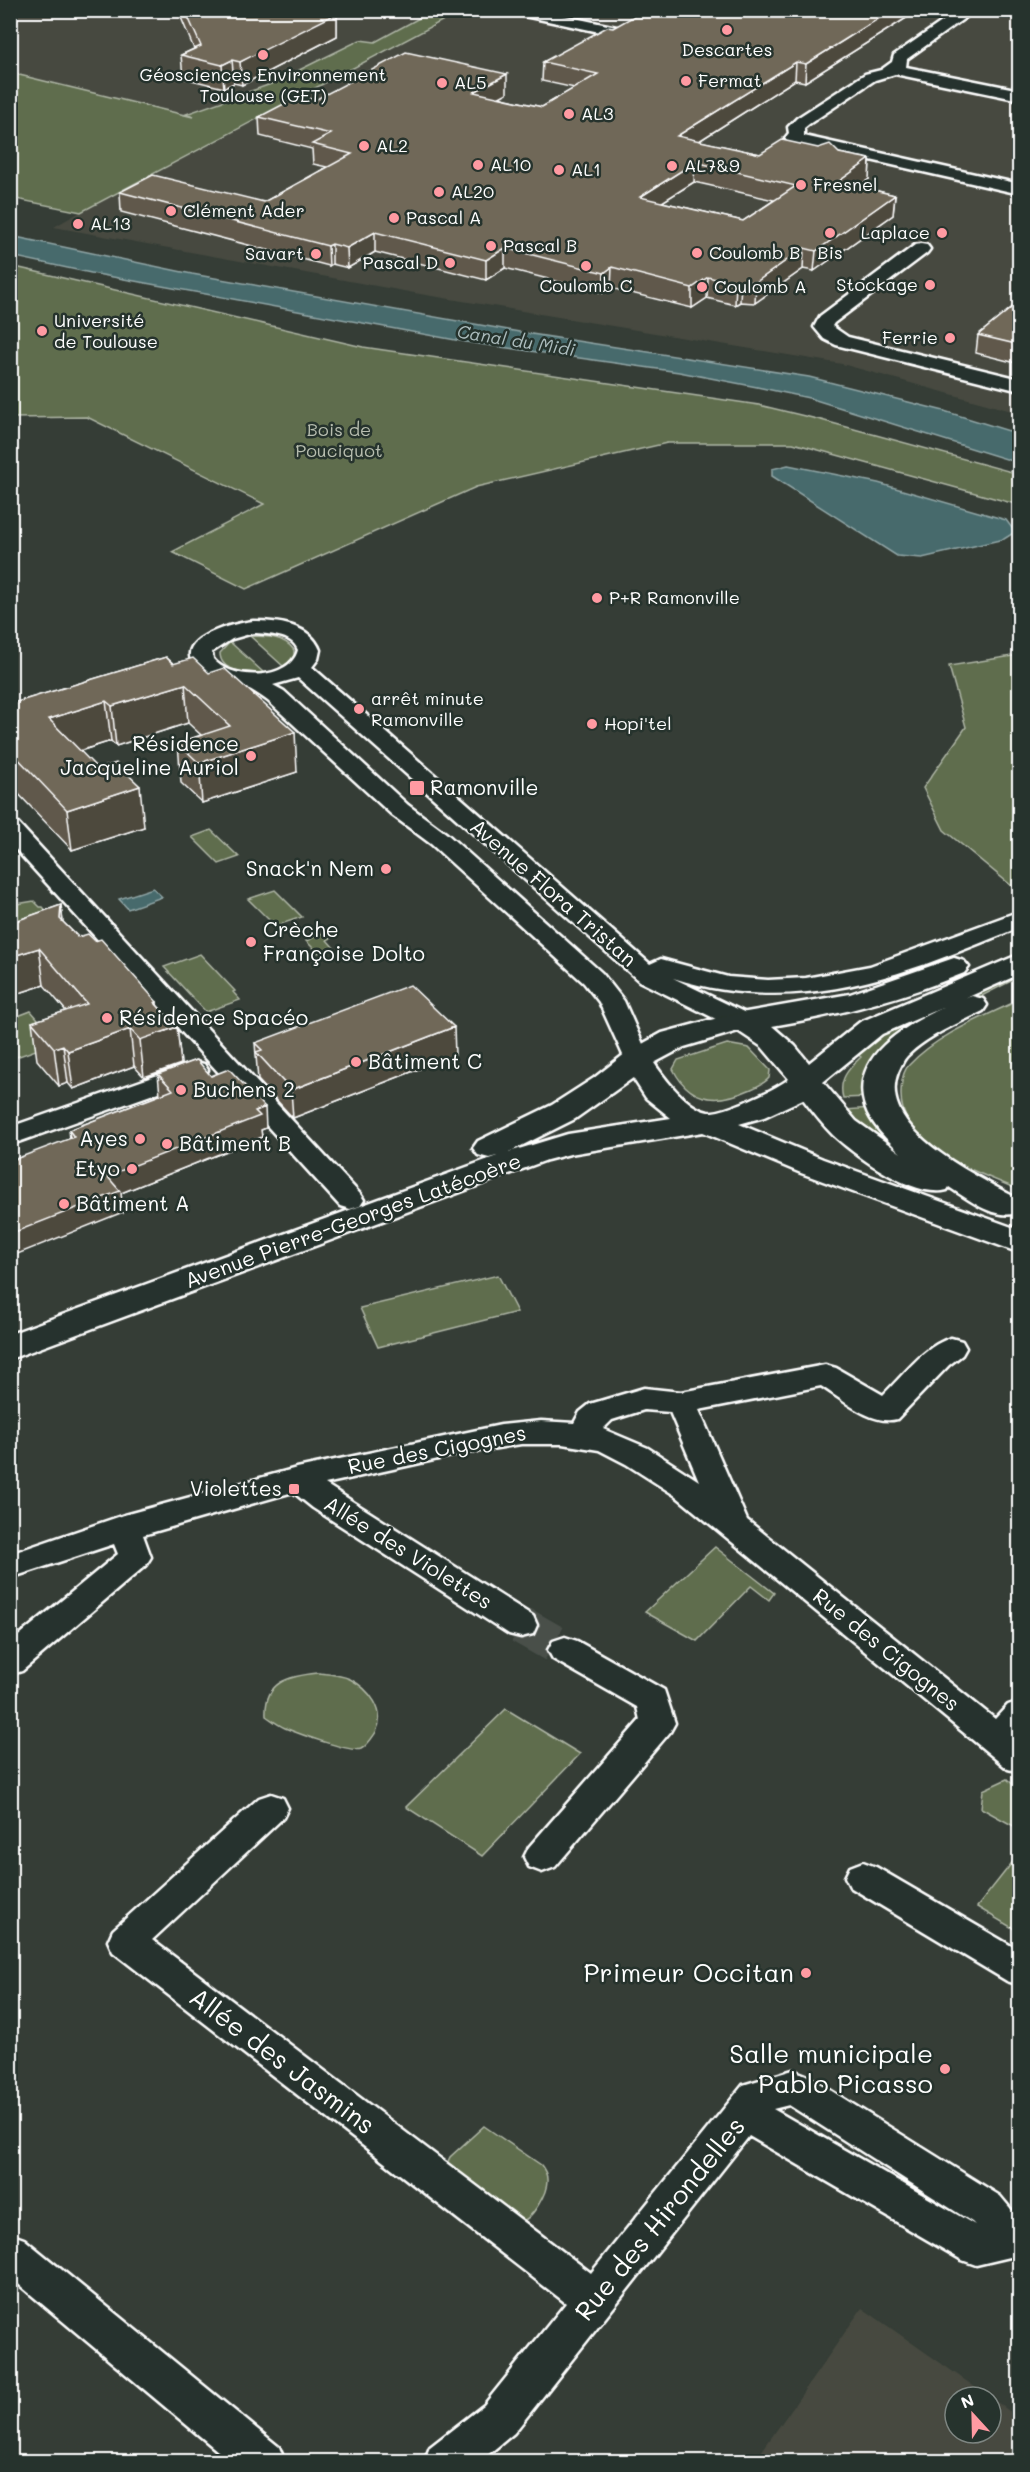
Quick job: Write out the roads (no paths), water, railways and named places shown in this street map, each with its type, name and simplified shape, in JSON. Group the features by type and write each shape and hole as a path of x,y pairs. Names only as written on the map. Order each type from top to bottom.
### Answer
{"main road":[{"path":"743,1022 817,1010 868,998 912,984 1020,940"},
{"path":"806,1082 871,1028 1020,963"},
{"path":"1013,1209 939,1166 905,1140 886,1118 879,1103 878,1091 887,1060 907,1041 931,1026 1020,981"},
{"name":"Avenue Pierre-Georges Latécoère","path":"10,1328 508,1141 545,1124 605,1085 653,1048 709,1028 743,1022"},
{"path":"743,1022 759,1029 785,1051 836,1119 877,1152 926,1180 1013,1209"},
{"path":"637,1060 650,1082 665,1099 686,1114 812,1166 1020,1242"},
{"name":"Avenue Pierre-Georges Latécoère","path":"10,1347 536,1153 568,1144 736,1115 791,1093 806,1082"}],"street":[{"path":"515,10 623,33 663,10"},
{"path":"969,10 899,58 900,64 894,69 870,77 803,121 796,127 797,135 793,138 1020,189"},
{"path":"894,69 1020,95"},
{"path":"921,249 826,320 823,327 830,335 842,341 1020,385"},
{"path":"265,627 286,631 305,641 308,655 299,668 281,676 251,681 199,671 202,651 207,643 216,636 241,628 265,627"},
{"name":"Avenue Flora Tristan","path":"299,668 648,976 743,1022"},
{"name":"Avenue Flora Tristan","path":"251,681 276,696 400,810 439,839 593,978 611,1001 637,1060"},
{"path":"10,828 350,1200"},
{"path":"630,960 728,985 775,988 821,986 864,977 894,967 1020,918"},
{"path":"10,1137 222,1061"},
{"path":"585,1435 591,1420 601,1412 644,1399 681,1403 825,1375 886,1411 951,1347"},
{"path":"681,1403 734,1525"},
{"name":"Rue des Cigognes","path":"10,1566 124,1527 297,1479 524,1432 554,1431 585,1435 633,1454 687,1488 1008,1750"},
{"name":"Allée des Violettes","path":"297,1479 324,1500 521,1625"},
{"path":"10,1662 135,1557 124,1527"},
{"path":"542,1857 658,1723 652,1699 565,1650"},
{"path":"1008,1750 1020,1714"},
{"name":"Allée des Jasmins","path":"271,1808 126,1941 596,2301"},
{"path":"863,1877 1020,1970"},
{"name":"Rue des Hirondelles","path":"445,2462 499,2419 745,2113 976,2247 1015,2240"},
{"path":"10,2252 264,2462"}],"water":[{"name":"Canal du Midi","path":"11,236 192,274 525,333 809,377 944,411 1019,434 1019,463 809,398 757,387 679,372 472,343 91,273 11,256"},
{"path":"788,465 878,483 1006,520 1015,532 1004,539 922,558 897,556 772,476 772,469"},
{"path":"153,888 162,897 128,909 119,899"}],"tunnel":[{"path":"521,1625 565,1650"}],"place":[{"name":"Descartes","path":"727,30"},
{"name":"Géosciences Environnement Toulouse (GET)","path":"263,55"},
{"name":"Fermat","path":"686,81"},
{"name":"AL5","path":"442,83"},
{"name":"AL3","path":"569,114"},
{"name":"AL2","path":"364,146"},
{"name":"AL10","path":"478,165"},
{"name":"AL7&9","path":"672,166"},
{"name":"AL1","path":"559,170"},
{"name":"Fresnel","path":"801,185"},
{"name":"AL20","path":"439,192"},
{"name":"Clément Ader","path":"171,211"},
{"name":"Pascal A","path":"394,218"},
{"name":"AL13","path":"78,224"},
{"name":"Bis","path":"830,233"},
{"name":"Laplace","path":"942,233"},
{"name":"Pascal B","path":"491,246"},
{"name":"Coulomb B","path":"697,253"},
{"name":"Savart","path":"316,254"},
{"name":"Pascal D","path":"450,263"},
{"name":"Coulomb C","path":"586,266"},
{"name":"Stockage","path":"930,285"},
{"name":"Coulomb A","path":"702,287"},
{"name":"Université de Toulouse","path":"42,331"},
{"name":"Ferrie","path":"950,338"},
{"name":"P+R Ramonville","path":"597,598"},
{"name":"arrêt minute Ramonville","path":"359,709"},
{"name":"Hopi'tel","path":"592,724"},
{"name":"Résidence Jacqueline Auriol","path":"251,756"},
{"name":"Ramonville","path":"417,788"},
{"name":"Snack'n Nem","path":"386,869"},
{"name":"Crèche Françoise Dolto","path":"251,942"},
{"name":"Résidence Spacéo","path":"107,1018"},
{"name":"Bâtiment C","path":"356,1062"},
{"name":"Buchens 2","path":"181,1090"},
{"name":"Ayes","path":"140,1139"},
{"name":"Bâtiment B","path":"167,1144"},
{"name":"Etyo","path":"132,1169"},
{"name":"Bâtiment A","path":"64,1204"},
{"name":"Violettes","path":"294,1489"},
{"name":"Primeur Occitan","path":"806,1973"},
{"name":"Salle municipale Pablo Picasso","path":"945,2069"}],"park label":[{"name":"Bois de Pouciquot","path":"339,440"}]}
